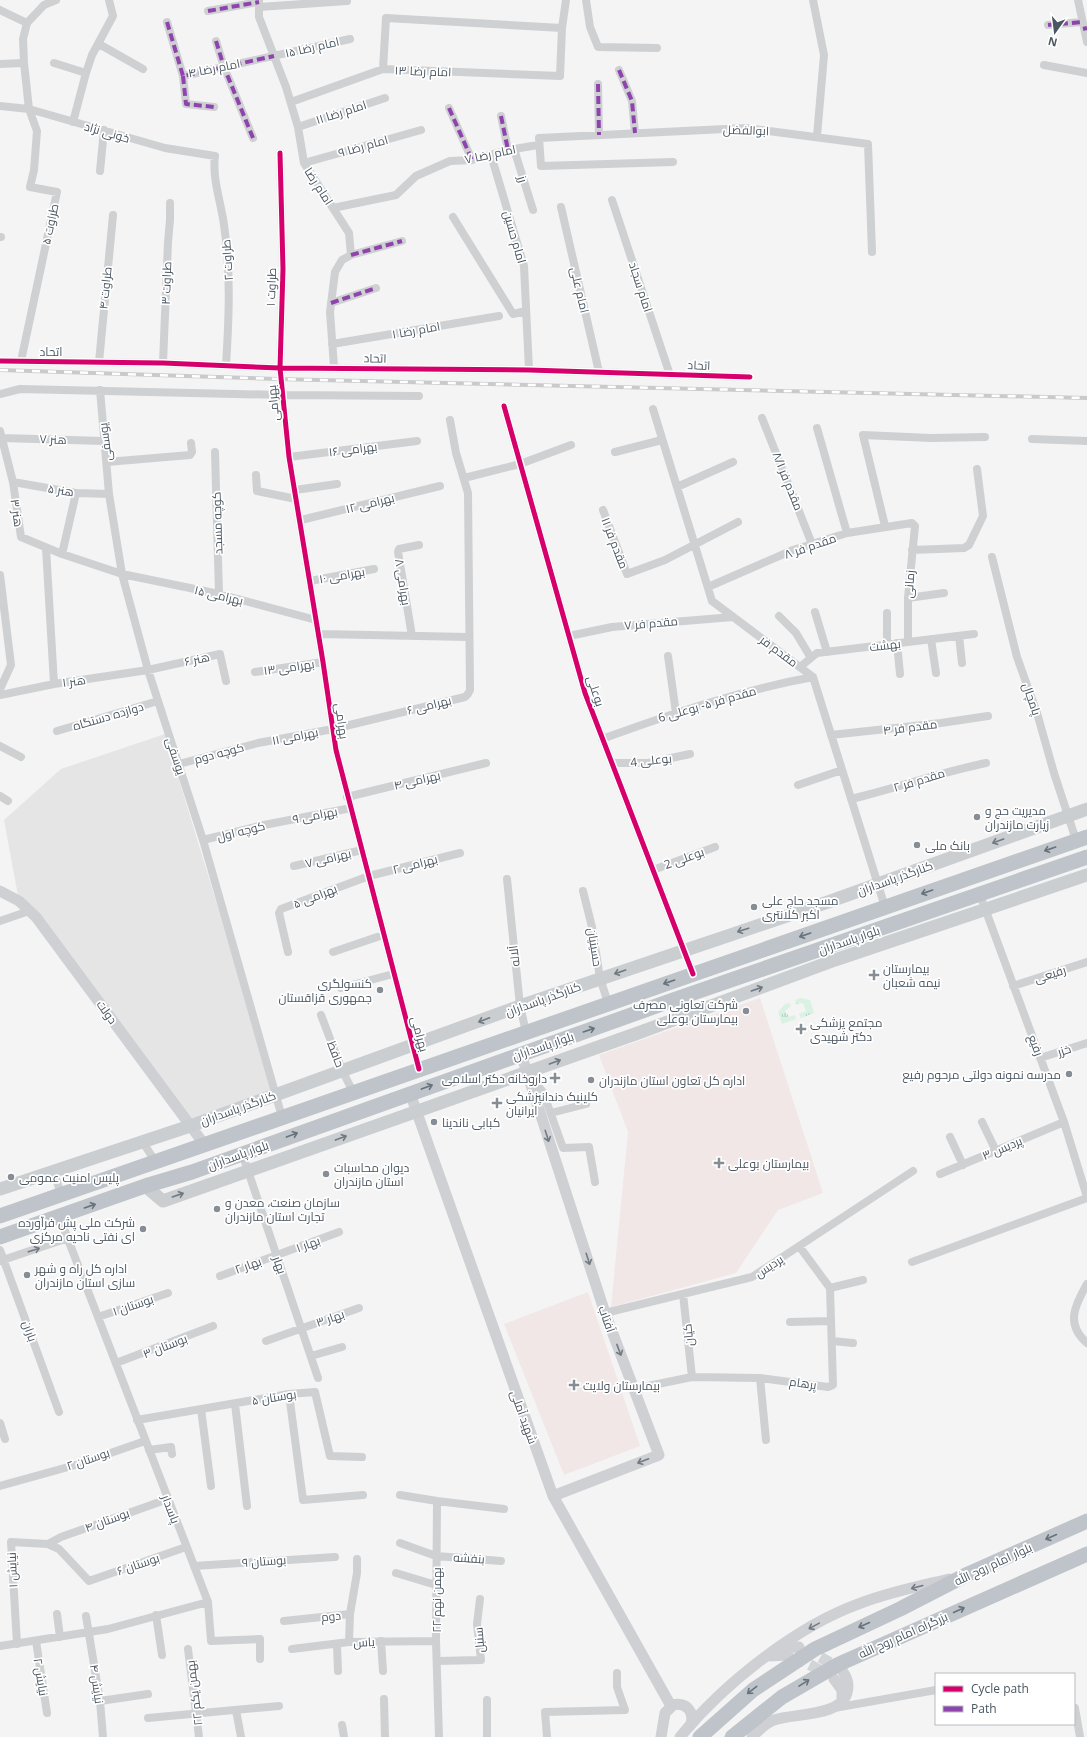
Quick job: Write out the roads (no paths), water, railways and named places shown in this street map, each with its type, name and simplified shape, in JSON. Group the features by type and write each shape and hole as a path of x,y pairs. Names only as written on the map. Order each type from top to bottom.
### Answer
{"highway":[{"name":"بلوار پاسداران","path":"0,1216 1082,838"},
{"name":"بلوار پاسداران","path":"0,1237 145,1186 192,1172 410,1093 1087,857"},
{"name":"بلوار امام روح الله","path":"700,1737 744,1697 788,1665 835,1638 900,1609 968,1574 1087,1522"},
{"name":"بزرگراه امام روح الله","path":"732,1737 760,1713 815,1677 885,1643 1087,1554"}],"main road":[{"name":"کنارگذر پاسداران","path":"0,1188 190,1126 520,1006 878,884 1087,809"},
{"path":"145,1186 163,1201 527,1072 835,960 986,911 1087,875"},
{"name":"دولت","path":"0,891 19,901 36,917 204,1144"},
{"name":"آفتاب","path":"521,1054 605,1313 659,1455 552,1496"},
{"name":"شهید آملی","path":"410,1093 552,1496 676,1705 688,1707 692,1720 689,1726"},
{"path":"680,1737 716,1698 764,1658 820,1623 862,1602 968,1574"},
{"path":"776,1650 788,1646 799,1647"},
{"path":"764,1658 777,1654 788,1655"},
{"path":"752,1737 764,1726 774,1720 829,1709 842,1702 848,1687 843,1672"},
{"path":"834,1679 842,1690 842,1702"},
{"path":"661,1737 664,1715 676,1705 700,1705 716,1698"}],"street":[{"path":"29,109 23,38 27,23 44,5 56,0"},
{"path":"73,122 92,55 113,16 109,0"},
{"path":"383,69 386,18 562,28 566,0"},
{"path":"586,0 590,28 598,47 657,48"},
{"path":"813,0 824,55 817,136"},
{"path":"1078,0 1087,42"},
{"path":"208,11 259,3 348,1"},
{"name":"امام رضا","path":"259,3 259,17 291,102 298,127 304,163 350,233 351,255"},
{"path":"0,10 27,23"},
{"name":"امام رضا ۴","path":"168,22 183,76 274,56"},
{"path":"1048,25 1084,26"},
{"name":"امام رضا ۱۳","path":"291,102 383,69 560,76 562,28"},
{"name":"امام رضا ۱۵","path":"274,56 350,39"},
{"path":"216,41 224,67 253,138"},
{"path":"99,44 143,69"},
{"path":"0,64 24,63"},
{"path":"54,63 86,73"},
{"path":"1044,65 1087,73"},
{"path":"619,70 632,101 635,133"},
{"path":"183,76 186,104 214,107"},
{"path":"598,84 599,135"},
{"name":"امام رضا ۱۱","path":"298,127 384,98"},
{"name":"خونی نژاد","path":"0,106 29,109 165,148 216,156"},
{"path":"449,108 472,160"},
{"name":"طراوت ۵","path":"21,361 57,192 30,187 36,158 37,131 29,109"},
{"name":"رز","path":"500,116 533,210"},
{"name":"ابوالفضل","path":"538,141 599,135 746,128 817,136 868,144 872,252"},
{"path":"100,171 104,130"},
{"name":"امام رضا ۹","path":"304,163 421,130"},
{"path":"538,141 541,166 672,162"},
{"name":"امام رضا ۷","path":"333,208 396,194 416,176 450,161 472,160 538,141"},
{"name":"طراوت ۱","path":"280,152 282,206 280,368"},
{"name":"امام حسین","path":"491,155 524,266 528,370"},
{"name":"طراوت ۲","path":"216,156 214,166 224,224 228,260 229,291 226,365"},
{"name":"امام سجاد","path":"612,200 670,374"},
{"name":"طراوت ۳","path":"163,363 170,203"},
{"name":"امام علی","path":"561,207 599,372"},
{"name":"طراوت ۴","path":"99,362 113,215"},
{"path":"453,217 512,314 526,311"},
{"path":"334,368 330,312 334,272 342,260 351,255 402,241"},
{"path":"331,303 376,288"},
{"name":"امام رضا ۱","path":"332,344 499,316"},
{"name":"اتحاد","path":"0,361 163,363 280,368 528,370 750,377"},
{"name":"بهرامی","path":"280,368 290,457 336,750 393,974 419,1069"},
{"path":"0,394 20,389 282,396 419,396"},
{"name":"یوسفی","path":"100,390 109,494 122,574 148,670 203,840 282,1117"},
{"name":"بوعلی","path":"504,406 585,693 693,974"},
{"name":"مقدم فر","path":"653,409 712,601 813,676"},
{"name":"مقدم فر ۸/۱","path":"762,418 812,544"},
{"name":"بهرامی ۶","path":"333,729 465,697 470,690 468,637 468,493 456,453 450,420"},
{"path":"817,428 847,533"},
{"name":"هنر ۷","path":"1,434 104,441"},
{"name":"هنر ۳","path":"1,434 13,482 20,537 62,554 122,574"},
{"path":"885,526 863,436 985,438"},
{"path":"1032,439 1087,441"},
{"path":"614,452 662,440"},
{"name":"بهرامی ۱۶","path":"290,457 417,441"},
{"path":"107,462 190,455 192,452 192,443"},
{"path":"464,478 520,464 571,445"},
{"name":"کوچه مسجد","path":"215,452 219,594"},
{"path":"677,487 733,462"},
{"path":"912,550 964,548 969,545 983,516 977,468"},
{"path":"256,475 257,491 296,495 337,484"},
{"name":"هنر ۵","path":"13,482 76,493 109,494"},
{"name":"بهرامی ۱۲","path":"301,520 440,486"},
{"path":"62,554 76,493"},
{"name":"مقدم فر ۱۱","path":"603,510 627,574 665,560 695,544"},
{"path":"695,544 738,522"},
{"name":"مقدم فر ۸","path":"708,587 793,550 847,533 912,523 915,526"},
{"name":"زمانی","path":"908,642 908,598 915,526"},
{"name":"بهرامی ۸","path":"412,636 398,552 399,549 419,545"},
{"path":"46,548 54,684"},
{"name":"پامچال","path":"992,557 1017,657 1037,713 1054,773 1068,816 1082,838"},
{"name":"بهرامی ۱۰","path":"310,581 374,569"},
{"name":"بهرامی ۱۵","path":"122,574 219,594 316,620"},
{"path":"0,575 10,665 0,689"},
{"path":"908,598 944,593"},
{"path":"815,612 827,652"},
{"path":"887,613 887,644"},
{"path":"779,616 796,633 811,658"},
{"name":"مقدم فر ۷","path":"569,636 612,627 733,617"},
{"path":"318,634 468,637"},
{"name":"بهشت","path":"800,667 817,653 974,634"},
{"path":"959,636 962,663"},
{"path":"931,639 936,673"},
{"path":"897,643 900,674"},
{"name":"هنر ۶","path":"148,670 220,654 226,681"},
{"path":"668,656 676,713"},
{"name":"بهرامی ۱۳","path":"255,672 323,662"},
{"name":"هنر ۱","path":"0,695 54,684 148,670"},
{"path":"813,676 885,907"},
{"name":"مقدم فر ۵- بوعلی 6","path":"602,739 676,713 781,683 813,676"},
{"name":"دوازده دستگاه","path":"57,731 158,702"},
{"name":"مقدم فر ۴","path":"832,735 941,723 988,716"},
{"name":"بهرامی ۱۱","path":"258,743 333,729"},
{"name":"کوچه دوم","path":"179,764 258,743"},
{"path":"0,746 21,757"},
{"name":"بوعلی 4","path":"612,763 648,762 690,754"},
{"name":"بهرامی ۴","path":"348,796 486,763"},
{"name":"مقدم فر ۲","path":"851,799 895,788 954,770 986,763"},
{"path":"798,785 842,770"},
{"path":"0,796 8,801"},
{"name":"بهرامی ۹","path":"278,822 351,808"},
{"name":"کوچه اول","path":"203,840 278,822"},
{"name":"بوعلی 2","path":"653,870 716,847"},
{"name":"بهرامی ۷","path":"294,866 362,850"},
{"name":"بهرامی ۲","path":"369,876 460,853"},
{"name":"بهرامی ۵","path":"288,952 279,913 280,910 369,876"},
{"name":"آلاله","path":"507,879 520,1006 526,1032"},
{"name":"حسینیان","path":"583,891 592,927 600,978 608,1004"},
{"name":"رفیع","path":"980,895 1064,1122 1087,1197"},
{"path":"0,921 29,911"},
{"path":"333,952 383,935"},
{"name":"رفیعی","path":"1014,986 1087,962"},
{"path":"341,988 393,974"},
{"name":"حافظ","path":"321,1015 342,1070 353,1092"},
{"name":"خزر","path":"1040,1058 1087,1043"},
{"path":"527,1072 543,1092 563,1148 589,1147 595,1182"},
{"path":"551,1113 586,1104"},
{"path":"982,1122 996,1151"},
{"name":"پردیس ۳","path":"940,1174 1064,1122"},
{"path":"950,1137 963,1165"},
{"path":"142,1141 155,1161"},
{"name":"بهار","path":"242,1153 318,1378"},
{"path":"53,1170 61,1194"},
{"name":"پردیس","path":"605,1313 752,1277 913,1171"},
{"path":"192,1172 198,1189"},
{"path":"912,1262 1087,1197"},
{"name":"پاسدار","path":"59,1216 208,1602 212,1641 260,1639 260,1659"},
{"name":"بهار ۱","path":"276,1255 339,1232"},
{"path":"2,1260 68,1238"},
{"path":"799,1246 830,1288 862,1280"},
{"name":"باران","path":"0,1250 2,1260 59,1412"},
{"name":"بهار ۲","path":"220,1276 276,1255"},
{"path":"1087,1284 1076,1302 1073,1314 1078,1333 1087,1343"},
{"name":"پرهام","path":"648,1386 692,1377 760,1378 828,1387 833,1385 830,1288"},
{"name":"بوستان ۱","path":"98,1317 168,1293"},
{"name":"کیان","path":"683,1294 692,1377"},
{"name":"بهار ۳","path":"266,1340 359,1308"},
{"path":"790,1322 831,1321"},
{"name":"بوستان ۳","path":"116,1363 213,1326"},
{"path":"832,1341 853,1343"},
{"path":"311,1356 342,1347"},
{"path":"760,1378 766,1440"},
{"name":"بوستان ۵","path":"137,1420 289,1394 315,1392 330,1456 362,1458"},
{"path":"289,1394 303,1500 363,1495"},
{"path":"235,1404 247,1506"},
{"path":"201,1410 211,1486"},
{"path":"0,1423 5,1439"},
{"name":"بوستان ۲","path":"0,1486 79,1464 145,1440"},
{"path":"149,1450 171,1447 172,1454"},
{"path":"400,1495 504,1509"},
{"name":"بوستان ۴","path":"48,1544 61,1537 168,1499"},
{"name":"۲۲ بهمن نهم","path":"437,1501 436,1641 439,1737"},
{"name":"نیایش ۱","path":"17,1644 10,1542 48,1544"},
{"name":"بنفشه","path":"400,1543 436,1556 501,1561"},
{"name":"بوستان ۶","path":"48,1544 59,1549 89,1581 186,1547"},
{"name":"بوستان ۹","path":"194,1566 335,1557"},
{"path":"350,1614 357,1572 357,1559"},
{"path":"396,1574 436,1585"},
{"name":"سنبل","path":"437,1662 481,1660 477,1624 480,1599"},
{"path":"0,1646 108,1629 208,1602"},
{"path":"57,1614 60,1637"},
{"name":"دوم","path":"284,1621 350,1614 350,1642"},
{"path":"156,1615 162,1655"},
{"name":"نیایش ۴","path":"86,1616 100,1701 103,1737"},
{"name":"نیایش ۲","path":"36,1640 46,1713"},
{"path":"381,1641 384,1671"},
{"name":"یاس","path":"292,1649 337,1645 350,1642 436,1641"},
{"path":"337,1645 338,1671"},
{"name":"۲۲ بهمن یکم","path":"188,1649 199,1737"},
{"path":"547,1737 545,1712 625,1710 617,1687 618,1673"},
{"path":"829,1709 935,1690"},
{"path":"100,1701 148,1694"},
{"path":"384,1699 385,1737"},
{"path":"487,1700 487,1737"},
{"path":"148,1718 279,1706"},
{"path":"1075,1708 1080,1737"},
{"path":"236,1710 241,1737"},
{"path":"342,1725 344,1737"}],"tunnel":[{"path":"806,1649 841,1669"},
{"path":"795,1657 829,1675"}],"railway":[{"path":"0,370 277,379 1087,398"}],"place":[{"name":"مدیریت حج و زیارت مازندران","path":"977,817"},
{"name":"بانک ملی","path":"917,845"},
{"name":"مسجد حاج علی اکبر کلانتری","path":"754,907"},
{"name":"بیمارستان نیمه شعبان","path":"874,975"},
{"name":"کنسولگری جمهوری قزاقستان","path":"380,990"},
{"name":"شرکت تعاونی مصرف بیمارستان بوعلی","path":"746,1011"},
{"name":"مجتمع پزشکی دکتر شهیدی","path":"801,1029"},
{"name":"مدرسه نمونه دولتی مرحوم رفیع","path":"1069,1074"},
{"name":"داروخانه دکتر اسلامی","path":"555,1078"},
{"name":"اداره کل تعاون استان مازندران","path":"591,1080"},
{"name":"کلینیک دندانپزشکی ایرانیان","path":"497,1103"},
{"name":"کبابی ناندینا","path":"434,1122"},
{"name":"بیمارستان بوعلی","path":"719,1163"},
{"name":"دیوان محاسبات استان مازندران","path":"326,1174"},
{"name":"پلیس امنیت عمومی","path":"11,1177"},
{"name":"سازمان صنعت، معدن و تجارت استان مازندران","path":"217,1209"},
{"name":"شرکت ملی پش فرآورده ای نفتی ناحیه مرکزی","path":"143,1229"},
{"name":"اداره کل راه و شهر سازی استان مازندران","path":"27,1275"},
{"name":"بیمارستان ولایت","path":"574,1385"}]}
